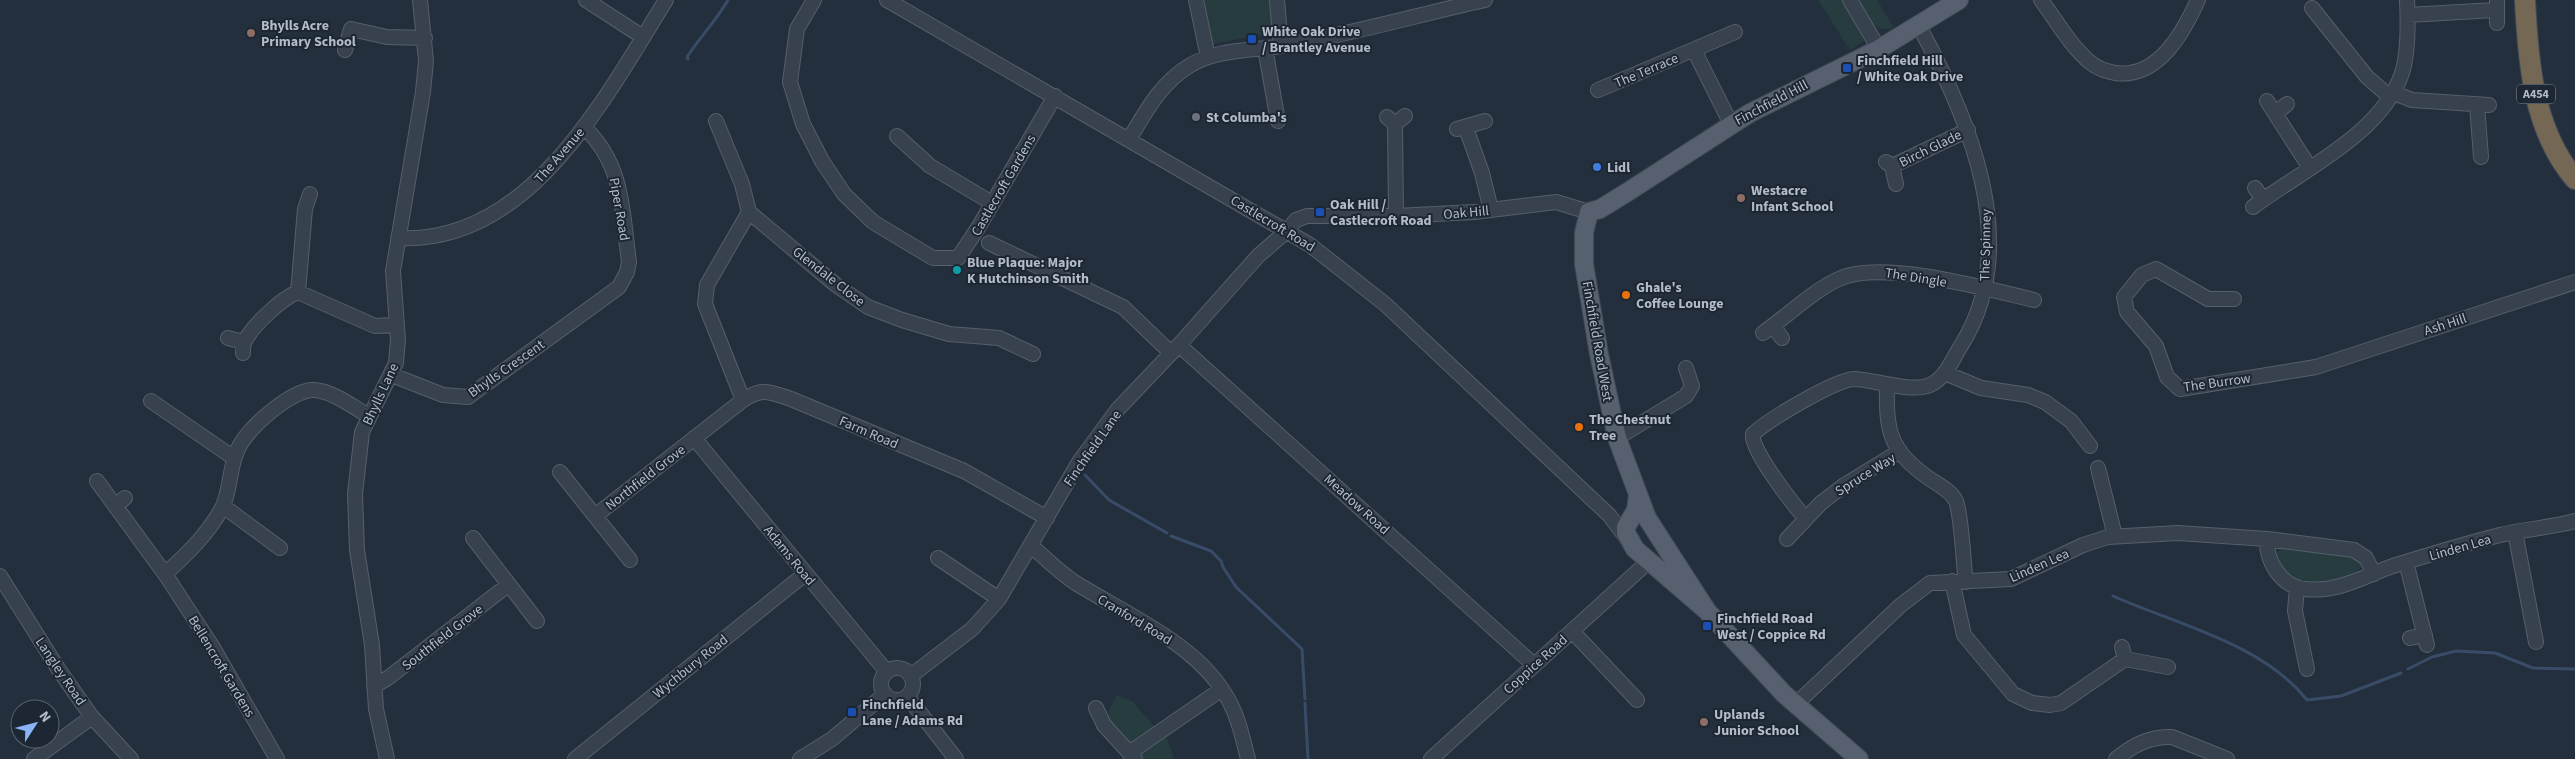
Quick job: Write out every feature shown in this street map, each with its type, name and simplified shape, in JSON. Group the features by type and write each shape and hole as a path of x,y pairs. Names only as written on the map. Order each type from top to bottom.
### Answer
{"highway":[{"name":"A454","path":"2525,0 2528,53 2538,104 2553,144 2575,179"}],"main road":[{"name":"Finchfield Hill","path":"1589,212 1600,209 1626,193 1731,124 1787,93 1879,49 1959,0"},
{"name":"Finchfield Road West","path":"1589,212 1584,232 1584,264 1599,354 1617,438 1638,496 1637,518"},
{"path":"1707,611 1663,543 1637,518 1626,533 1639,557 1707,611 1796,704 1859,759"},
{"path":"1639,557 1660,558 1664,552 1663,543"}],"street":[{"name":"Bhylls Lane","path":"387,759 376,709 372,645 357,550 355,522 360,444 369,416 392,375 398,350 392,272 423,92 426,61 420,0"},
{"path":"586,0 643,37"},
{"name":"The Avenue","path":"398,238 417,239 438,236 478,222 515,200 543,176 584,127 666,0"},
{"name":"Castlecroft Gardens","path":"814,0 796,28 790,82 803,124 822,161 844,194 873,222 933,258 958,258 1055,96"},
{"name":"Castlecroft Road","path":"887,0 1130,138 1287,231 1333,261 1385,304 1609,515"},
{"path":"1196,0 1208,57"},
{"path":"1277,0 1281,46"},
{"path":"1130,138 1149,107 1170,80 1187,66 1208,57 1281,46 1485,0"},
{"path":"1850,0 1879,49"},
{"path":"2041,0 2086,59 2104,70 2122,74 2140,71 2164,56 2198,0"},
{"path":"2257,198 2310,168 2373,119 2392,95 2402,71 2408,15 2407,0"},
{"path":"2312,8 2342,35 2367,77 2392,95 2412,100 2483,105 2481,157"},
{"path":"2408,15 2496,11"},
{"name":"The Spinney","path":"1800,512 1752,441 1753,434 1837,383 1856,379 1925,387 1936,382 1945,373 1970,331 1984,289 1987,245 1984,193 1968,130 1959,106 1919,26"},
{"path":"345,50 351,30 387,37 425,38"},
{"name":"The Terrace","path":"1598,90 1735,32"},
{"path":"1265,48 1278,121"},
{"name":"The Terrace","path":"1694,50 1731,124"},
{"path":"2267,100 2310,168"},
{"path":"2276,113 2287,104"},
{"path":"1396,119 1396,216"},
{"path":"1485,120 1461,129 1482,173 1491,210"},
{"path":"716,121 742,184 749,212 707,285 705,304 743,400"},
{"name":"Piper Road","path":"584,127 602,147 619,185 629,262 620,287 610,295"},
{"name":"Birch Glade","path":"1896,184 1889,164 1968,130"},
{"path":"897,136 930,166 992,203"},
{"path":"298,292 311,202"},
{"name":"Oak Hill","path":"1287,231 1296,220 1307,216 1396,216 1491,210 1556,202 1589,212"},
{"name":"Glendale Close","path":"749,212 836,285 868,307 932,330 999,338 1033,354"},
{"name":"Finchfield Lane","path":"912,675 972,628 999,599 1079,462 1100,433 1123,404 1258,256 1287,231"},
{"name":"Meadow Road","path":"989,243 1123,307 1175,349 1534,665"},
{"name":"The Burrow","path":"2234,299 2208,299 2156,269 2142,275 2124,298 2126,312 2156,346 2167,377 2180,389 2316,367"},
{"name":"The Dingle","path":"1782,338 1768,330 1830,284 1859,272 1893,272 2034,300"},
{"name":"Ash Hill","path":"2316,367 2575,282"},
{"path":"298,292 375,326 396,325"},
{"path":"228,338 243,347 280,302 298,292"},
{"name":"Bhylls Crescent","path":"392,375 443,395 468,398 610,295"},
{"path":"1617,438 1686,396 1692,386 1686,368"},
{"path":"1945,373 1981,388 2028,395 2045,402 2071,421 2090,446"},
{"path":"1887,384 1888,424 1900,452 1909,464 1946,489 1956,502 1959,581 1964,635 2013,694 2032,703 2050,705 2061,703 2123,653 2168,667"},
{"path":"165,574 196,545 223,506 238,447 248,434 272,411 302,391 325,392 369,416"},
{"name":"Farm Road","path":"694,438 754,392 763,391 791,399 964,471 1047,518"},
{"path":"151,401 234,458"},
{"name":"Northfield Grove","path":"595,516 694,438"},
{"name":"Adams Road","path":"694,438 887,672"},
{"name":"Spruce Way","path":"1787,539 1821,503 1843,486 1900,452"},
{"path":"2098,468 2115,536"},
{"name":"Northfield Grove","path":"560,472 630,560"},
{"name":"Bellencroft Gardens","path":"98,481 120,502 212,646 277,759"},
{"path":"223,506 272,548"},
{"path":"1609,515 1637,518"},
{"path":"1609,515 1639,557"},
{"name":"Linden Lea","path":"2298,587 2316,589 2346,586 2406,562 2515,532 2575,522"},
{"path":"2515,532 2536,642"},
{"name":"Linden Lea","path":"1796,704 1916,592 1936,581 2011,579 2083,545 2115,536 2178,533 2267,539 2354,550 2366,558 2374,574"},
{"path":"473,538 537,621"},
{"path":"2267,539 2268,553 2276,570 2298,587 2295,611 2307,668"},
{"name":"Cranford Road","path":"1031,546 1077,584 1168,637 1204,668 1222,689 1239,724 1248,759"},
{"name":"Coppice Road","path":"1431,759 1572,631 1639,557"},
{"path":"938,558 999,599"},
{"path":"2406,562 2426,640 2410,638"},
{"name":"Wychbury Road","path":"575,759 805,574"},
{"name":"Langley Road","path":"0,576 92,716 131,759"},
{"name":"Southfield Grove","path":"374,686 388,678 508,585"},
{"path":"1572,631 1637,700"},
{"path":"900,668 912,675 913,686 907,696 896,700 885,694 882,679 887,672 900,668"},
{"path":"1096,708 1104,725 1132,756 1222,689"},
{"path":"800,759 832,740 885,694"},
{"path":"907,696 956,759"},
{"path":"34,759 92,716"},
{"path":"2116,759 2137,744 2164,737 2172,737 2227,759"},
{"path":"817,759 832,740"}],"green space":[{"path":"1202,0 1273,0 1277,32 1207,45"},
{"path":"1818,0 1843,0 1865,34 1863,42 1850,50"},
{"path":"1858,0 1877,0 1894,28 1887,29 1876,26"},
{"path":"2282,546 2358,556 2363,565 2349,574 2330,581 2301,582 2288,574 2275,555"},
{"path":"1117,695 1132,701 1154,726 1134,743 1127,743 1108,721 1109,711"},
{"path":"1166,735 1174,759 1141,759 1138,757 1139,751"}],"waterway":[{"path":"688,59 687,57 728,0"},
{"path":"1085,475 1109,500 1167,533"},
{"path":"1171,536 1211,551 1221,561 1236,587 1302,649 1305,699"},
{"path":"2113,596 2190,626 2242,649 2288,680 2307,700 2341,696 2401,673"},
{"path":"2408,669 2432,657 2456,651 2495,653 2533,668 2575,669"},
{"path":"1305,703 1308,759"}],"place":[{"name":"Bhylls Acre Primary School","path":"251,33"},
{"name":"White Oak Drive / Brantley Avenue","path":"1252,39"},
{"name":"Finchfield Hill / White Oak Drive","path":"1847,68"},
{"name":"St Columba's","path":"1196,117"},
{"name":"Lidl","path":"1597,167"},
{"name":"Westacre Infant School","path":"1741,198"},
{"name":"Oak Hill / Castlecroft Road","path":"1320,212"},
{"name":"Blue Plaque: Major K Hutchinson Smith","path":"957,270"},
{"name":"Ghale's Coffee Lounge","path":"1626,295"},
{"name":"The Chestnut Tree","path":"1579,427"},
{"name":"Finchfield Road West / Coppice Rd","path":"1707,626"},
{"name":"Finchfield Lane / Adams Rd","path":"852,712"},
{"name":"Uplands Junior School","path":"1704,722"}]}
